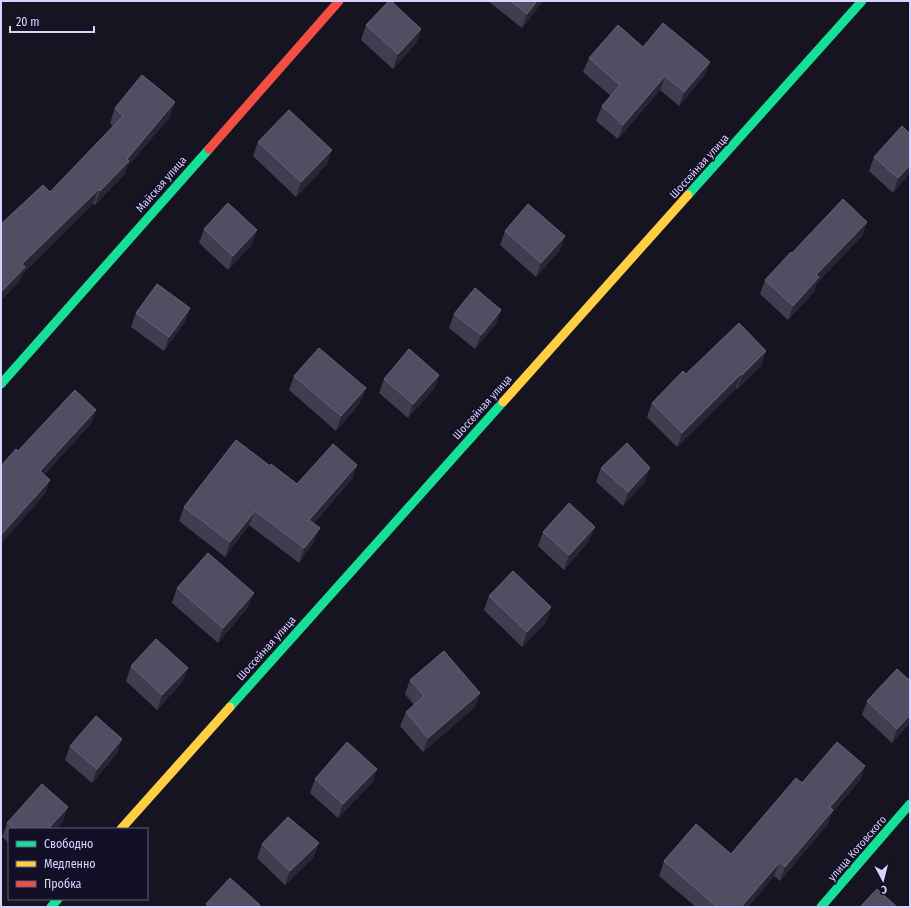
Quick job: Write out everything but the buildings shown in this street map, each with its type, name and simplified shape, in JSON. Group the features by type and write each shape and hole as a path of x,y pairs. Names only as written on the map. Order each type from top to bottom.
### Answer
{"main road":[{"name":"Майская улица","path":"1,384 339,1"},
{"name":"Шоссейная улица","path":"122,828 862,1"},
{"name":"улица Котовского","path":"821,907 910,804"}],"traffic: fast":[{"path":"688,195 862,1"},
{"path":"1,384 209,149"},
{"path":"230,707 503,402"},
{"path":"821,907 910,804"},
{"path":"51,907 57,900"}],"traffic: slow":[{"path":"503,402 688,195"},
{"path":"122,828 230,707"}],"traffic: jam":[{"path":"209,149 339,1"}]}
